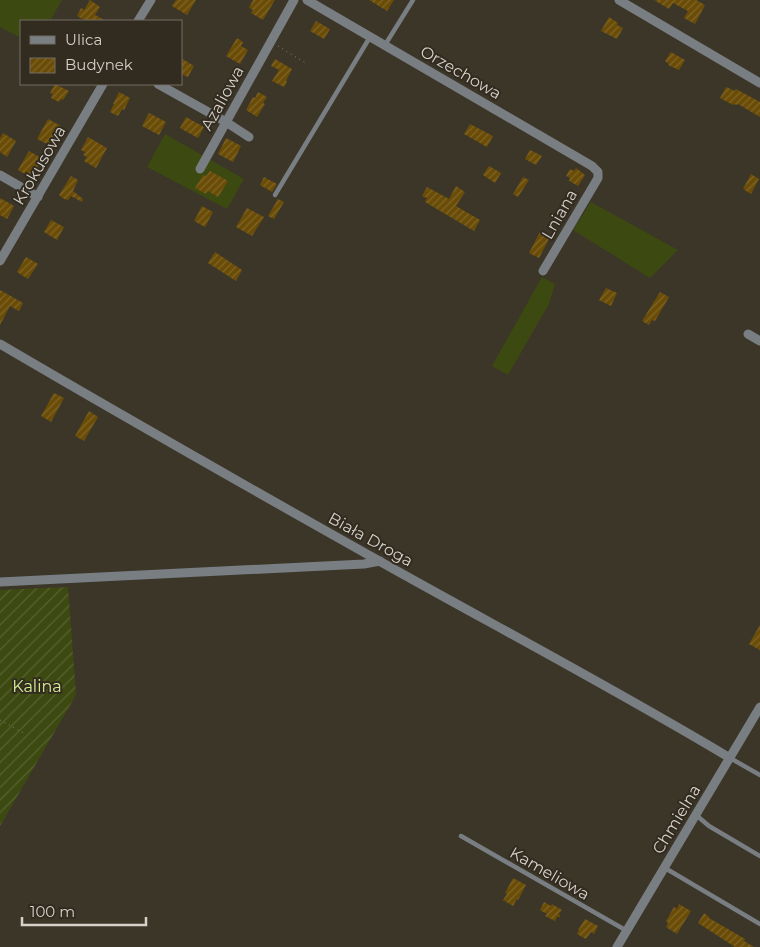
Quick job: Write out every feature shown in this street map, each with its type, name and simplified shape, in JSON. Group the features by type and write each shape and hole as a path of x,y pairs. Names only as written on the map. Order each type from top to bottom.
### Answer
{"street":[{"path":"139,20 151,0"},
{"name":"Azaliowa","path":"200,169 294,0"},
{"name":"Orzechowa","path":"307,0 592,166 598,172"},
{"path":"619,0 760,83"},
{"name":"Krokusowa","path":"0,261 102,85"},
{"path":"160,85 249,137"},
{"name":"Lniana","path":"543,271 598,178 598,172"},
{"path":"0,175 38,198"},
{"path":"748,334 760,341"},
{"name":"Biała Droga","path":"0,344 380,561 660,716 730,758"},
{"path":"0,582 364,564 380,561"},
{"name":"Chmielna","path":"618,947 760,707"}],"lane":[{"path":"385,45 413,0"},
{"path":"275,195 370,37"},
{"path":"730,758 760,775"},
{"path":"696,815 709,826 760,856"},
{"name":"Kameliowa","path":"461,836 627,932"},
{"path":"665,868 760,924"}],"path":[{"path":"270,42 307,64"},
{"path":"0,720 24,733"}],"green space":[{"path":"0,0 62,0 51,20 20,20 20,37 0,27"},
{"path":"165,134 244,179 227,209 147,167"},
{"path":"591,202 678,250 650,278 573,230"},
{"path":"542,277 555,284 549,304 508,375 492,366"},
{"name":"Kalina","path":"68,587 76,695 0,826 0,590"}],"building":[{"path":"90,0 100,7 95,15 104,20 84,20 77,16 81,8 84,10"},
{"path":"176,0 196,0 187,15 172,6"},
{"path":"253,0 275,0 263,20 251,13 253,10 249,8"},
{"path":"369,0 394,0 387,11"},
{"path":"654,0 696,0 705,5 695,24 684,18 688,11 673,3 669,9"},
{"path":"609,17 623,28 617,39 601,31"},
{"path":"316,21 330,29 324,39 310,31"},
{"path":"237,38 243,42 241,46 248,50 240,64 226,56"},
{"path":"671,52 685,60 679,70 668,65 665,61"},
{"path":"182,59 194,66 188,77 182,74"},
{"path":"275,59 292,69 284,87 272,81 279,70 271,66"},
{"path":"54,85 69,91 63,100 61,99 59,102 51,98 53,94 50,93"},
{"path":"726,87 735,91 736,89 760,102 760,117 738,104 733,105 720,98"},
{"path":"119,92 130,98 124,110 122,109 118,116 110,112"},
{"path":"258,92 267,97 257,117 246,110"},
{"path":"149,113 166,122 159,135 142,126"},
{"path":"186,117 204,127 198,138 180,128"},
{"path":"48,119 61,126 51,146 37,139"},
{"path":"470,124 493,136 487,147 464,134"},
{"path":"3,133 16,141 7,157 0,152 0,138"},
{"path":"88,137 107,148 96,168 84,161 87,157 83,155 85,152 81,150"},
{"path":"226,138 241,146 233,162 218,154"},
{"path":"530,150 542,156 536,165 525,159"},
{"path":"29,151 43,159 32,178 18,170"},
{"path":"489,166 501,173 495,183 483,175"},
{"path":"576,168 585,175 578,186 569,181 570,178 566,176 570,169 574,171"},
{"path":"210,171 228,181 218,197 208,191 206,194 195,188 203,175 206,176"},
{"path":"751,174 759,179 751,194 743,189"},
{"path":"71,176 78,180 73,191 83,199 82,202 71,196 68,200 59,195"},
{"path":"264,177 277,184 272,192 260,185"},
{"path":"523,177 529,180 518,197 513,194"},
{"path":"456,186 465,192 456,206 480,220 474,231 425,202 427,198 422,196 427,187 449,199"},
{"path":"0,198 14,206 7,219 0,215"},
{"path":"278,199 284,202 274,219 268,216"},
{"path":"202,206 213,212 205,227 194,221"},
{"path":"247,208 264,217 252,236 236,227"},
{"path":"51,220 64,227 57,240 44,232"},
{"path":"540,232 550,237 539,258 529,253"},
{"path":"215,252 242,270 236,281 208,263"},
{"path":"26,257 38,264 28,279 17,272"},
{"path":"606,288 617,293 611,306 599,300"},
{"path":"0,290 23,303 19,311 10,306 0,325"},
{"path":"660,292 669,297 655,321 652,320 649,325 642,321"},
{"path":"54,393 64,398 51,422 41,416"},
{"path":"89,411 98,417 84,441 75,436"},
{"path":"760,625 760,650 749,644"},
{"path":"513,878 526,885 513,906 503,900"},
{"path":"544,902 562,910 559,913 560,917 557,917 555,921 545,916 547,914 540,910"},
{"path":"679,904 691,911 677,934 666,927 668,923 666,921 674,907 677,909"},
{"path":"704,913 709,918 745,939 744,941 754,947 735,947 698,923"},
{"path":"585,919 598,926 594,934 591,932 586,939 577,934"}]}
